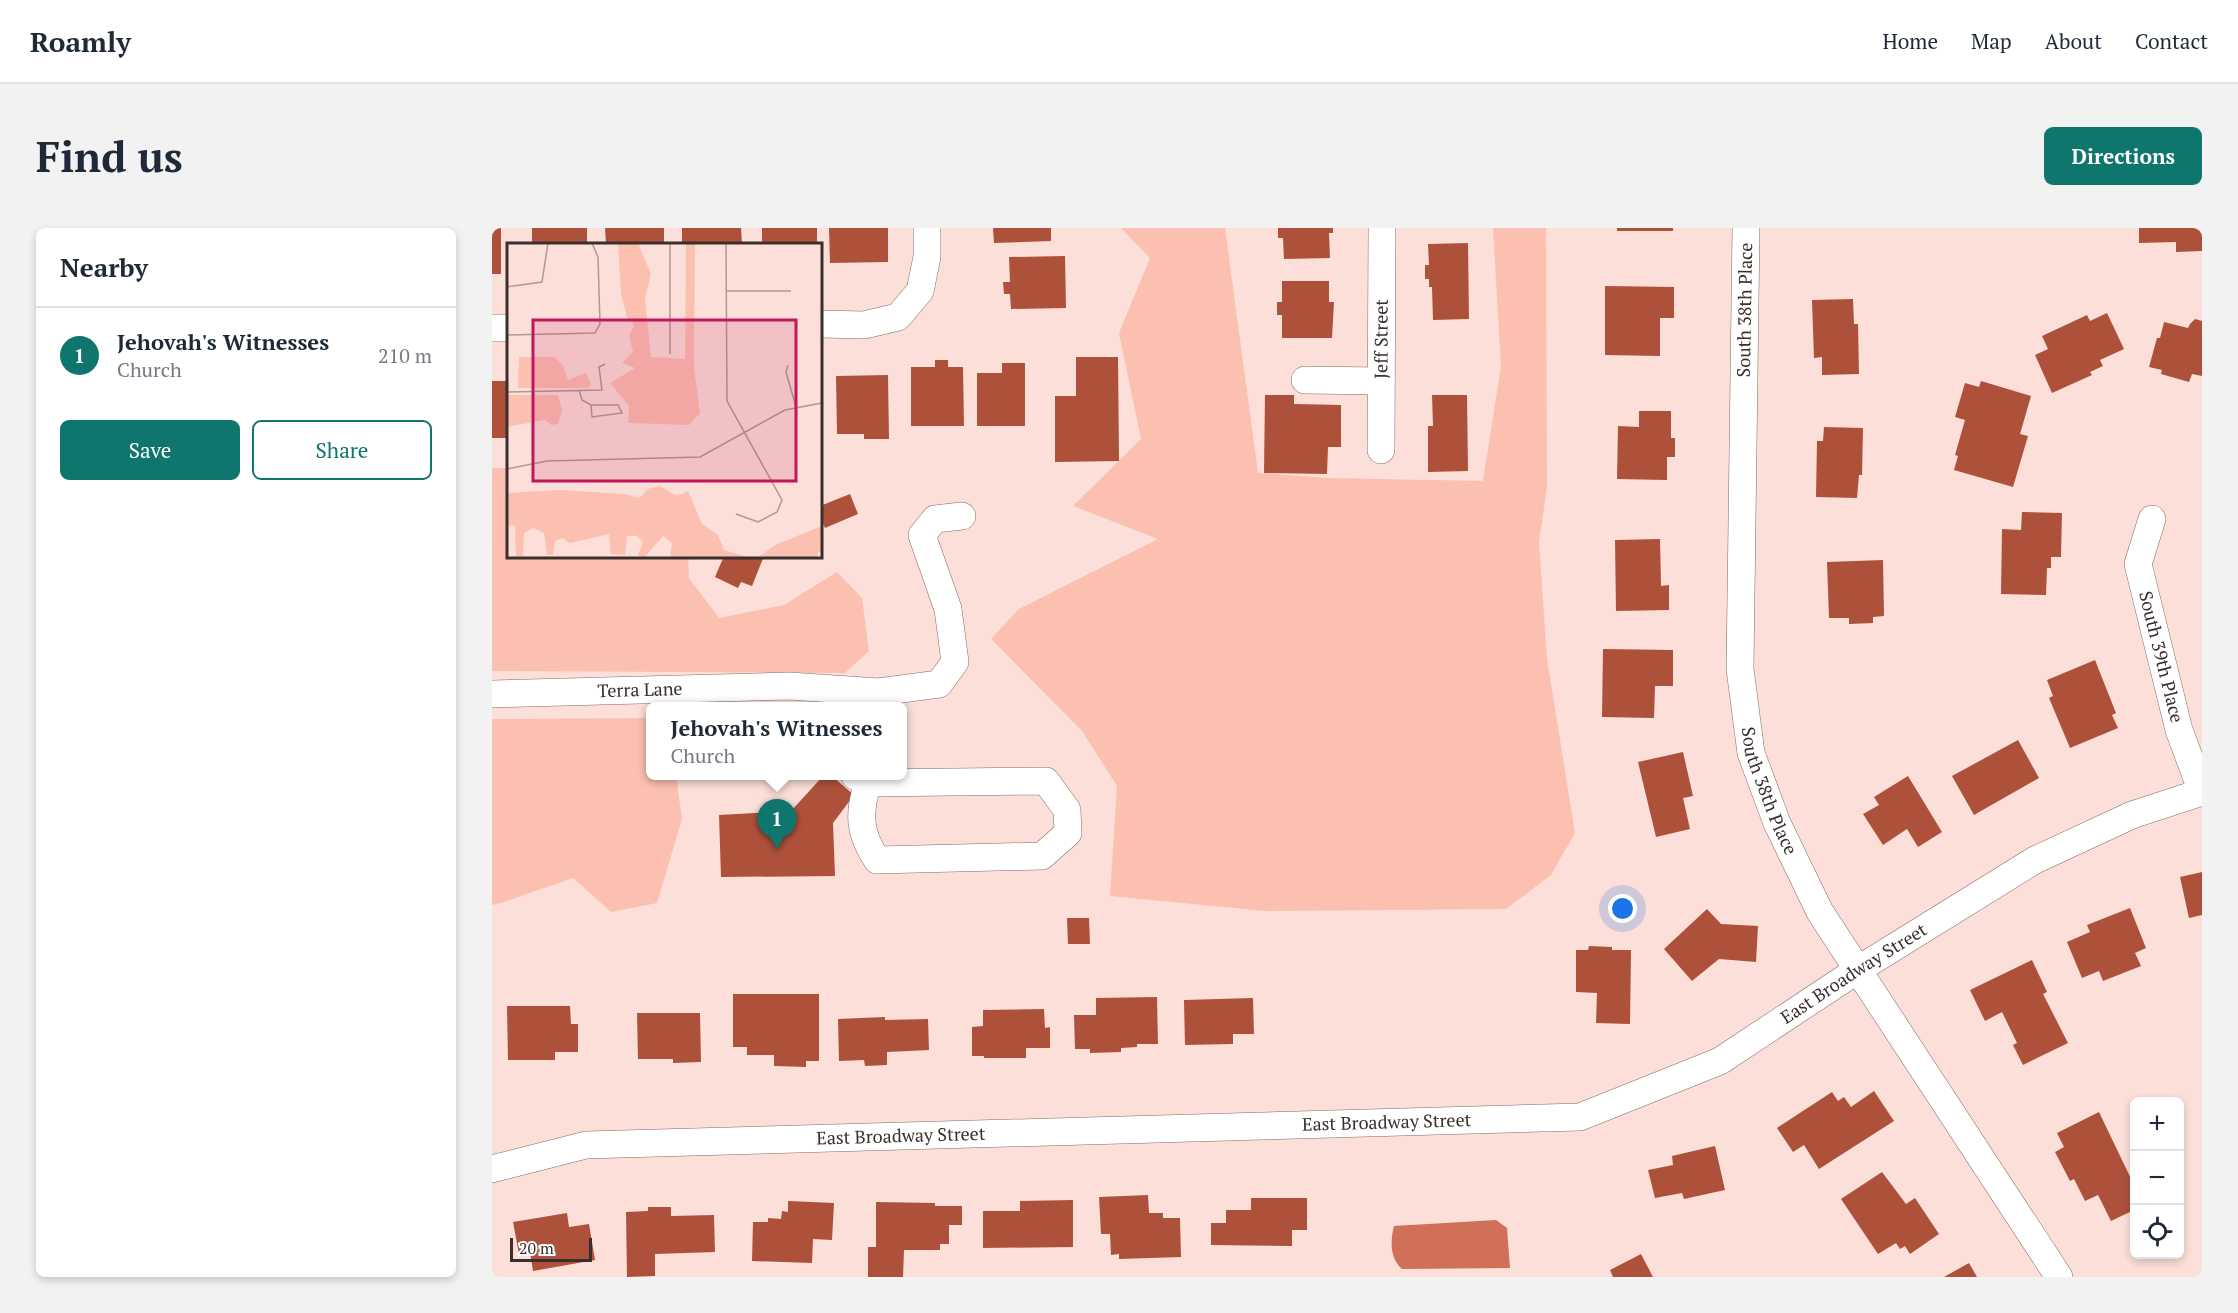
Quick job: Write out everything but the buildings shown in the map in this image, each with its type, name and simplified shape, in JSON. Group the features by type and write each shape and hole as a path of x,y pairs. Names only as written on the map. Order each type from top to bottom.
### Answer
{"street":[{"path":"822,324 864,325 898,317 920,291 927,257 927,228"},
{"name":"Jeff Street","path":"1381,450 1382,228"},
{"name":"South 38th Place","path":"1746,228 1740,669 1751,753 1777,823 1820,912 2059,1277"},
{"path":"1305,380 1381,381"},
{"name":"Terra Lane","path":"492,694 791,696 879,692 939,684 956,662 948,609 922,535 934,519 962,516"},
{"name":"South 39th Place","path":"2152,519 2138,564 2179,730 2202,792"},
{"path":"862,780 861,825 867,845 877,860 1042,856 1068,833 1067,810 1046,782 907,780"},
{"name":"East Broadway Street","path":"492,1169 586,1145 1580,1117 1720,1061 1859,969 2035,860 2132,815 2202,792"}],"shaded area":[{"path":"1121,228 1225,228 1258,473 1328,478 1483,481 1501,366 1493,228 1546,228 1547,487 1539,542 1547,659 1575,833 1551,875 1506,909 1265,911 1110,896 1117,786 1082,731 991,639 1019,609 1158,539 1073,506 1141,439 1119,333 1150,258"},
{"path":"492,468 507,468 507,558 688,558 689,578 719,618 784,605 837,572 862,598 869,651 845,673 492,671"},
{"path":"646,718 646,780 677,780 682,819 657,903 611,912 573,878 492,905 492,719"},
{"path":"1496,1220 1507,1228 1510,1268 1402,1269 1393,1255 1394,1226"}],"place":[{"name":"Jehovah's Witnesses","path":"777,849"}]}
